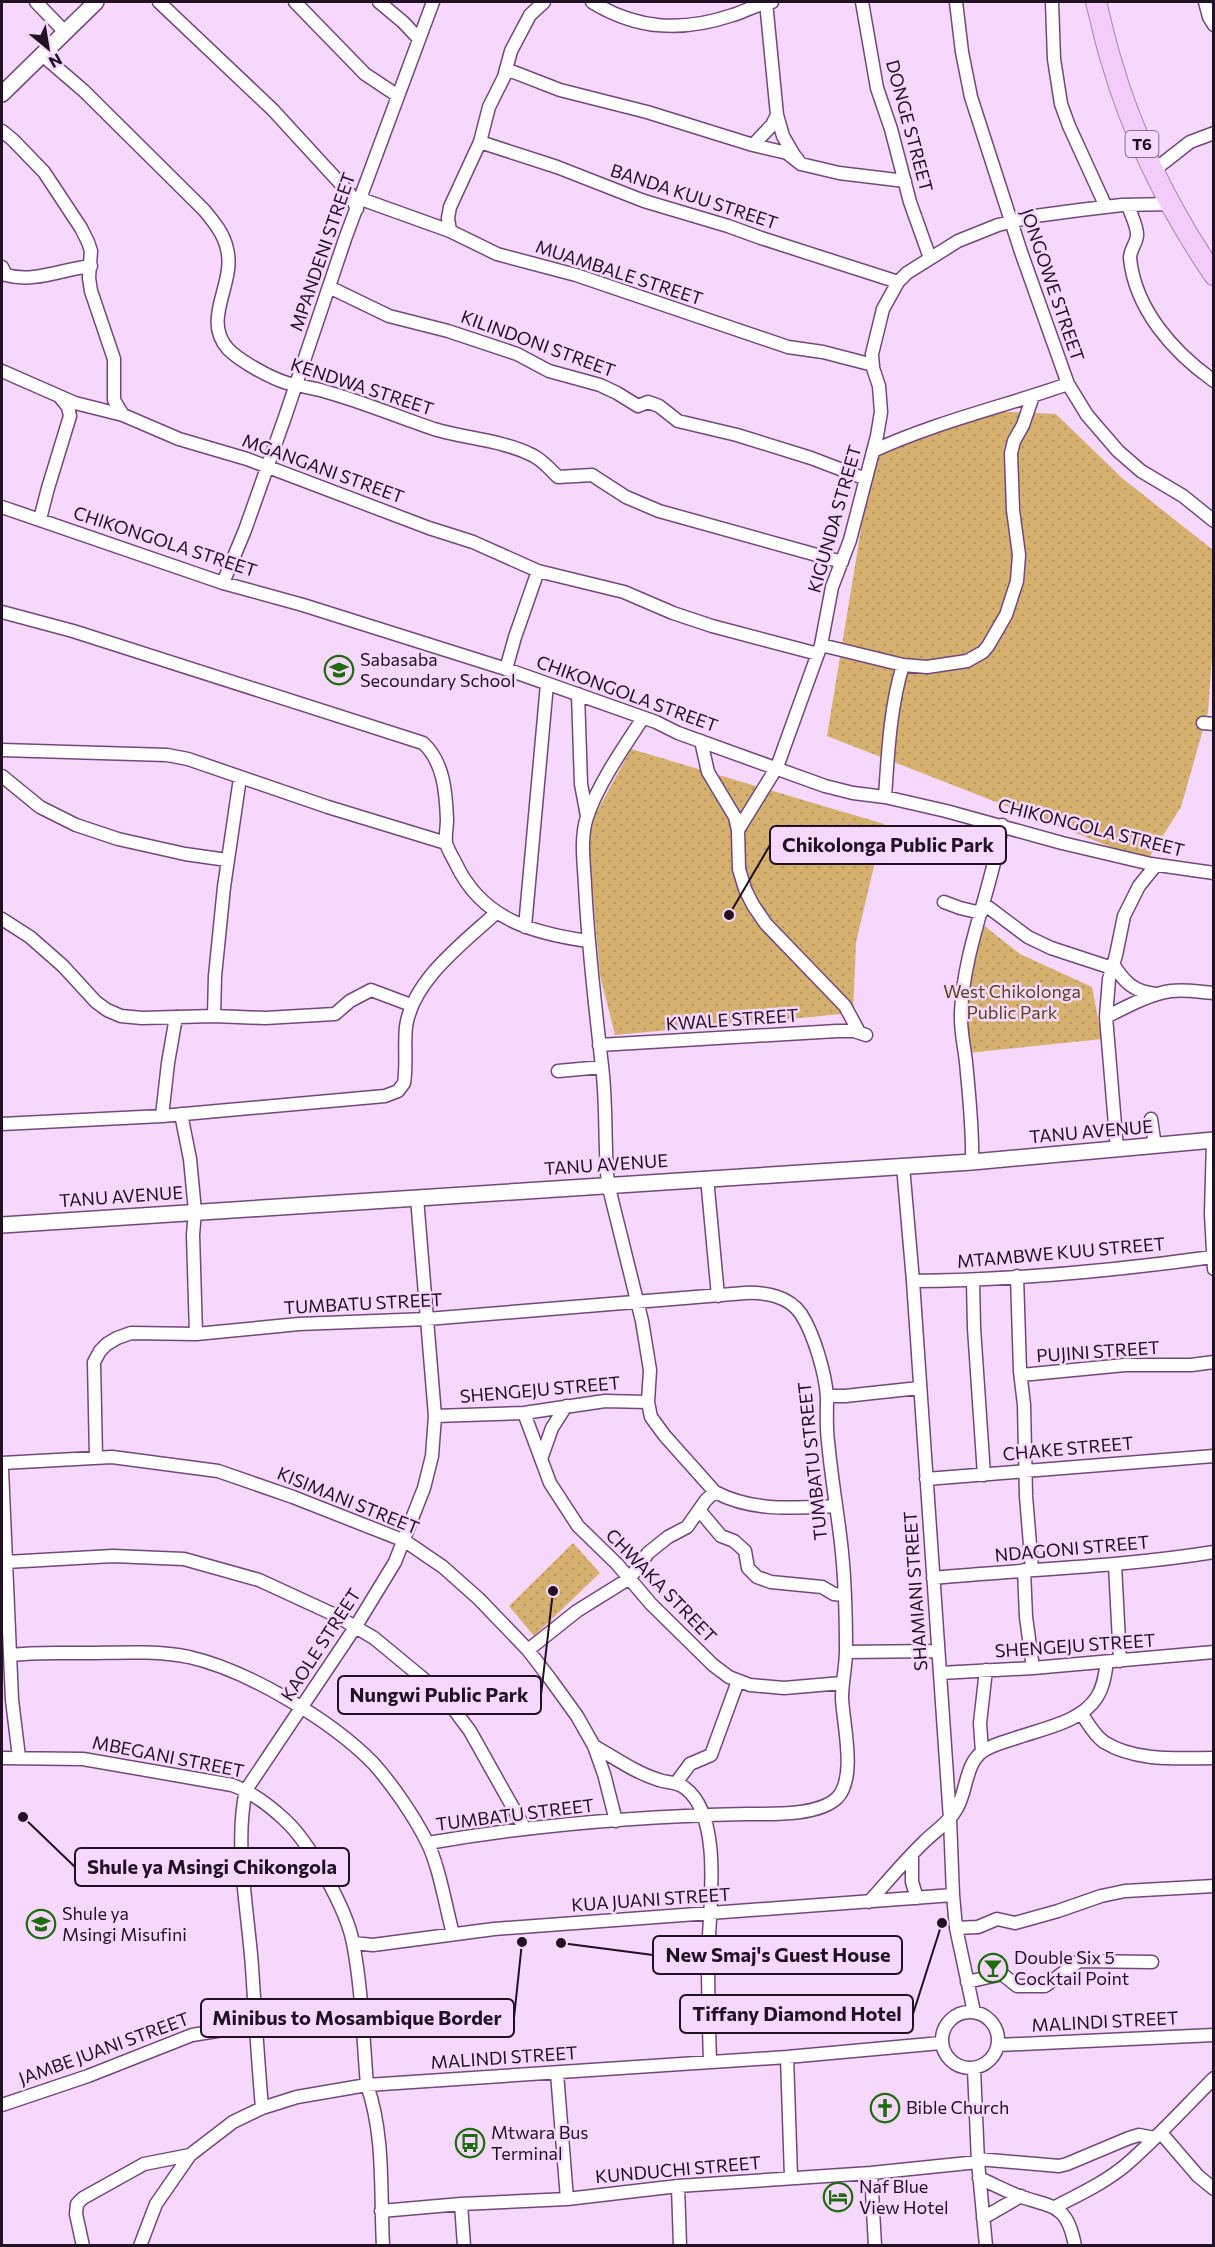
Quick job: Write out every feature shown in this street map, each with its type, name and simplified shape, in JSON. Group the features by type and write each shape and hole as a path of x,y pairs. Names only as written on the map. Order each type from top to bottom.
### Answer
{"highway":[{"name":"T6","path":"1096,2 1114,70 1153,171 1214,275"}],"street":[{"path":"36,2 65,32"},
{"path":"2,94 96,2"},
{"path":"159,2 273,110 359,204"},
{"path":"295,2 365,74 398,96"},
{"path":"379,2 419,39"},
{"name":"MPANDENI STREET","path":"223,583 267,468 345,239 433,2"},
{"path":"450,231 448,218 450,207 480,142 489,106 504,77 511,51 530,15 544,2"},
{"path":"592,2 637,22 674,26 696,25 717,20 766,2 774,2"},
{"path":"766,2 777,115 783,136 801,164"},
{"name":"DONGE STREET","path":"862,2 877,88 930,258"},
{"name":"JONGOWE STREET","path":"956,2 962,52 971,97 1011,222 1068,384 1087,415 1118,451 1142,471 1183,496 1214,521"},
{"path":"1052,2 1054,59 1061,104 1106,207"},
{"path":"1205,2 1214,25"},
{"name":"KENDWA STREET","path":"41,54 110,116 204,210 218,227 227,248 228,274 216,318 220,336 235,355 279,380 328,392 467,438 501,443 536,457 558,477 592,476 627,497 658,511 842,562"},
{"path":"506,69 560,90 647,112 753,146 787,153 801,164 839,173 905,181"},
{"path":"753,146 772,125 777,115"},
{"path":"2,131 44,172 85,235 91,251 89,279 92,298 114,359 114,400 123,415"},
{"path":"1153,171 1190,142 1214,133"},
{"name":"BANDA KUU STREET","path":"480,142 557,167 644,201 719,223 898,282"},
{"name":"MUAMBALE STREET","path":"359,204 450,231 497,254 576,275 788,347 823,352 873,365"},
{"name":"KIGUNDA STREET","path":"738,830 777,767 819,649 832,587 850,540 873,451 881,412 879,386 872,354 883,309 898,282 907,273 958,241 1011,222 1035,216 1106,207 1171,204"},
{"path":"1128,205 1137,236 1130,255 1136,287 1150,315 1165,337 1214,381"},
{"path":"426,223 450,207"},
{"path":"2,267 6,275 17,277 45,275 91,266"},
{"name":"KILINDONI STREET","path":"329,287 389,316 448,331 517,354 549,371 600,385 638,406 648,402 659,406 678,421 737,435 811,458 866,479"},
{"name":"MGANGANI STREET","path":"2,371 88,408 123,415 179,439 247,459 473,542 538,571 624,592 712,627 903,665 927,667 971,660 988,646 1006,615 1015,589 1019,555 1012,501 1011,453 1034,396"},
{"path":"873,451 961,417 1068,384"},
{"path":"40,519 70,416 68,407 60,397"},
{"name":"CHIKONGOLA STREET","path":"2,507 223,583 303,605 506,669 825,786 853,793 885,797 1156,865 1214,873"},
{"path":"506,669 538,571"},
{"path":"2,612 84,635 423,743 437,759 441,772 447,820 446,843 460,873 474,893 496,914 525,927 562,937 588,940"},
{"path":"885,797 895,698 903,665"},
{"path":"525,927 547,684"},
{"path":"578,694 581,784 587,816 584,841 588,940 602,1066 608,1184 638,1300 650,1370 648,1402 651,1417 715,1492 732,1501 766,1508 836,1506"},
{"path":"587,816 622,749 643,718"},
{"path":"701,741 708,772 735,816 738,830"},
{"path":"2,750 167,755 188,759 240,778 446,843"},
{"path":"2,776 40,807 76,825 118,839 185,854 227,860"},
{"path":"214,1016 215,976 227,860 240,778"},
{"path":"972,1162 973,1139 961,1014 964,978 971,941 996,862 1002,825"},
{"name":"KWALE STREET","path":"599,1044 837,1031 862,1034 845,1006 773,932 753,905 739,869 738,830"},
{"path":"1117,1149 1106,1017 1109,979 1124,916 1139,886 1156,865"},
{"path":"944,902 960,908 982,908 1028,937 1051,948 1113,966 1121,977 1136,990 1160,995"},
{"path":"2,1124 162,1116 395,1093 403,1086 405,1080 406,1026 411,1005 420,989 458,947 496,914"},
{"path":"2,919 30,937 63,966 96,1002 121,1016 265,1018 335,1014 350,1001 371,990 411,1005"},
{"path":"1106,1017 1169,991 1214,993"},
{"path":"162,1116 176,1017"},
{"path":"558,1071 602,1066"},
{"path":"181,1114 191,1166 195,1211 193,1235 196,1334"},
{"path":"1151,1119 1155,1146"},
{"path":"1213,1140 1211,1214 1213,1263"},
{"name":"TANU AVENUE","path":"2,1225 972,1162 1213,1140"},
{"name":"SHAMIANI STREET","path":"903,1166 940,1673 953,1895 956,1928 974,2012"},
{"path":"707,1178 717,1296"},
{"name":"KAOLE STREET","path":"262,2109 254,2025 241,1818 246,1790 356,1626 395,1562 405,1541 429,1471 435,1416 417,1198"},
{"name":"MTAMBWE KUU STREET","path":"913,1281 973,1280 1213,1263"},
{"path":"1017,1276 1027,1470 1028,1634 1033,1668"},
{"path":"973,1280 984,1475"},
{"name":"TUMBATU STREET","path":"96,1458 94,1362 100,1351 117,1338 130,1333 196,1334 299,1324 427,1319 638,1300 756,1293 768,1294 792,1304 803,1316 812,1336 827,1396 828,1443 841,1545 846,1652 842,1683 847,1769 843,1786 837,1797 826,1805 804,1811 663,1816 525,1829 428,1843"},
{"name":"PUJINI STREET","path":"1021,1375 1125,1365 1191,1365 1214,1362"},
{"path":"827,1396 919,1388"},
{"name":"SHENGEJU STREET","path":"435,1416 524,1413 605,1401 648,1402"},
{"path":"541,1460 546,1441 566,1406"},
{"name":"CHWAKA STREET","path":"524,1413 550,1483 578,1526 630,1578 651,1604 713,1665 738,1682 750,1685 784,1688 842,1683"},
{"name":"CHAKE STREET","path":"926,1479 1214,1456"},
{"name":"KISIMANI STREET","path":"2,1463 129,1458 235,1475 405,1541 462,1583 528,1650 577,1716 594,1746 616,1821"},
{"path":"2,1469 11,1655 7,1698 19,1757"},
{"path":"528,1650 577,1611 630,1578 648,1553 668,1537 687,1527 715,1492"},
{"path":"699,1510 721,1536 734,1541 744,1551 748,1568 758,1577 771,1582 822,1587 834,1594 843,1595"},
{"name":"NDAGONI STREET","path":"933,1578 1115,1565 1214,1552"},
{"path":"6,1562 113,1556 184,1559 259,1580 356,1626 443,1695 470,1731 525,1829"},
{"path":"1115,1565 1120,1661"},
{"path":"846,1652 937,1651"},
{"name":"SHENGEJU STREET","path":"940,1673 1033,1668 1214,1652"},
{"path":"11,1655 149,1653 186,1656 249,1678 301,1708 372,1762 392,1785 428,1843 453,1934"},
{"path":"869,1902 912,1855 950,1819 958,1807 974,1760 993,1746 1081,1713 1098,1696 1107,1662"},
{"path":"982,1752 980,1723 986,1670"},
{"path":"676,1783 690,1764 711,1755 738,1682"},
{"path":"1081,1713 1104,1742 1122,1749 1163,1758 1214,1758"},
{"path":"594,1746 637,1770 687,1789 704,1815 712,1875 708,1988 710,2062"},
{"name":"MBEGANI STREET","path":"2,1758 83,1759 232,1785 246,1790 286,1821 298,1835 340,1906 353,1943 368,2085 373,2102 381,2155 383,2246"},
{"path":"912,1855 912,1882 917,1898"},
{"path":"956,1928 978,1927 997,1919 1015,1923 1101,1896 1125,1891 1214,1886"},
{"name":"KUA JUANI STREET","path":"353,1943 373,1945 494,1929 953,1895"},
{"path":"968,1982 1002,1974 1017,1986 1045,1986 1079,1961 1152,1962"},
{"path":"974,2012 988,2018 997,2030 999,2045 994,2056 986,2065 974,2069 959,2067 947,2058 941,2043 945,2026 957,2015 974,2012"},
{"name":"JAMBE JUANI STREET","path":"2,2105 88,2076 192,2035 254,2025"},
{"name":"MALINDI STREET","path":"999,2045 1214,2035"},
{"name":"MALINDI STREET","path":"140,2246 156,2204 190,2155 202,2143 233,2122 297,2097 368,2085 787,2057 941,2043"},
{"path":"787,2057 790,2177"},
{"path":"974,2069 979,2178 986,2246"},
{"path":"558,2073 567,2199"},
{"path":"1055,2207 1108,2178 1127,2164 1214,2078"},
{"path":"1158,2135 1214,2189"},
{"name":"KUNDUCHI STREET","path":"381,2211 461,2204 567,2199 678,2186 871,2173 978,2160 1059,2166 1129,2138 1158,2135"},
{"path":"82,2246 76,2214 77,2204 83,2198 144,2164 190,2155"},
{"path":"871,2173 875,2246"},
{"path":"979,2178 1021,2196 1055,2207 1069,2225 1075,2246"},
{"path":"678,2186 680,2246"},
{"path":"983,2218 1021,2196"},
{"path":"461,2204 465,2246"}],"green space":[{"path":"993,411 1056,414 1122,478 1213,550 1214,628 1208,712 1181,807 1147,861 827,736 873,456"},
{"path":"631,749 884,824 856,942 853,1013 615,1035 600,975 587,830"},
{"name":"West Chikolonga Public Park","path":"982,924 1020,954 1092,987 1102,1039 968,1053 964,1006"},
{"path":"573,1543 600,1573 534,1636 509,1606"}],"place":[{"name":"Sabasaba Secoundary School","path":"339,670"},
{"name":"Chikolonga Public Park","path":"729,915"},
{"name":"Nungwi Public Park","path":"553,1591"},
{"name":"Shule ya Msingi Chikongola","path":"23,1817"},
{"name":"Tiffany Diamond Hotel","path":"942,1923"},
{"name":"Shule ya Msingi Misufini","path":"41,1924"},
{"name":"Minibus to Mosambique Border","path":"522,1942"},
{"name":"New Smaj's Guest House","path":"561,1943"},
{"name":"Double Six 5 Cocktail Point","path":"993,1968"},
{"name":"Bible Church","path":"885,2108"},
{"name":"Mtwara Bus Terminal","path":"470,2143"},
{"name":"Naf Blue View Hotel","path":"838,2197"}]}
